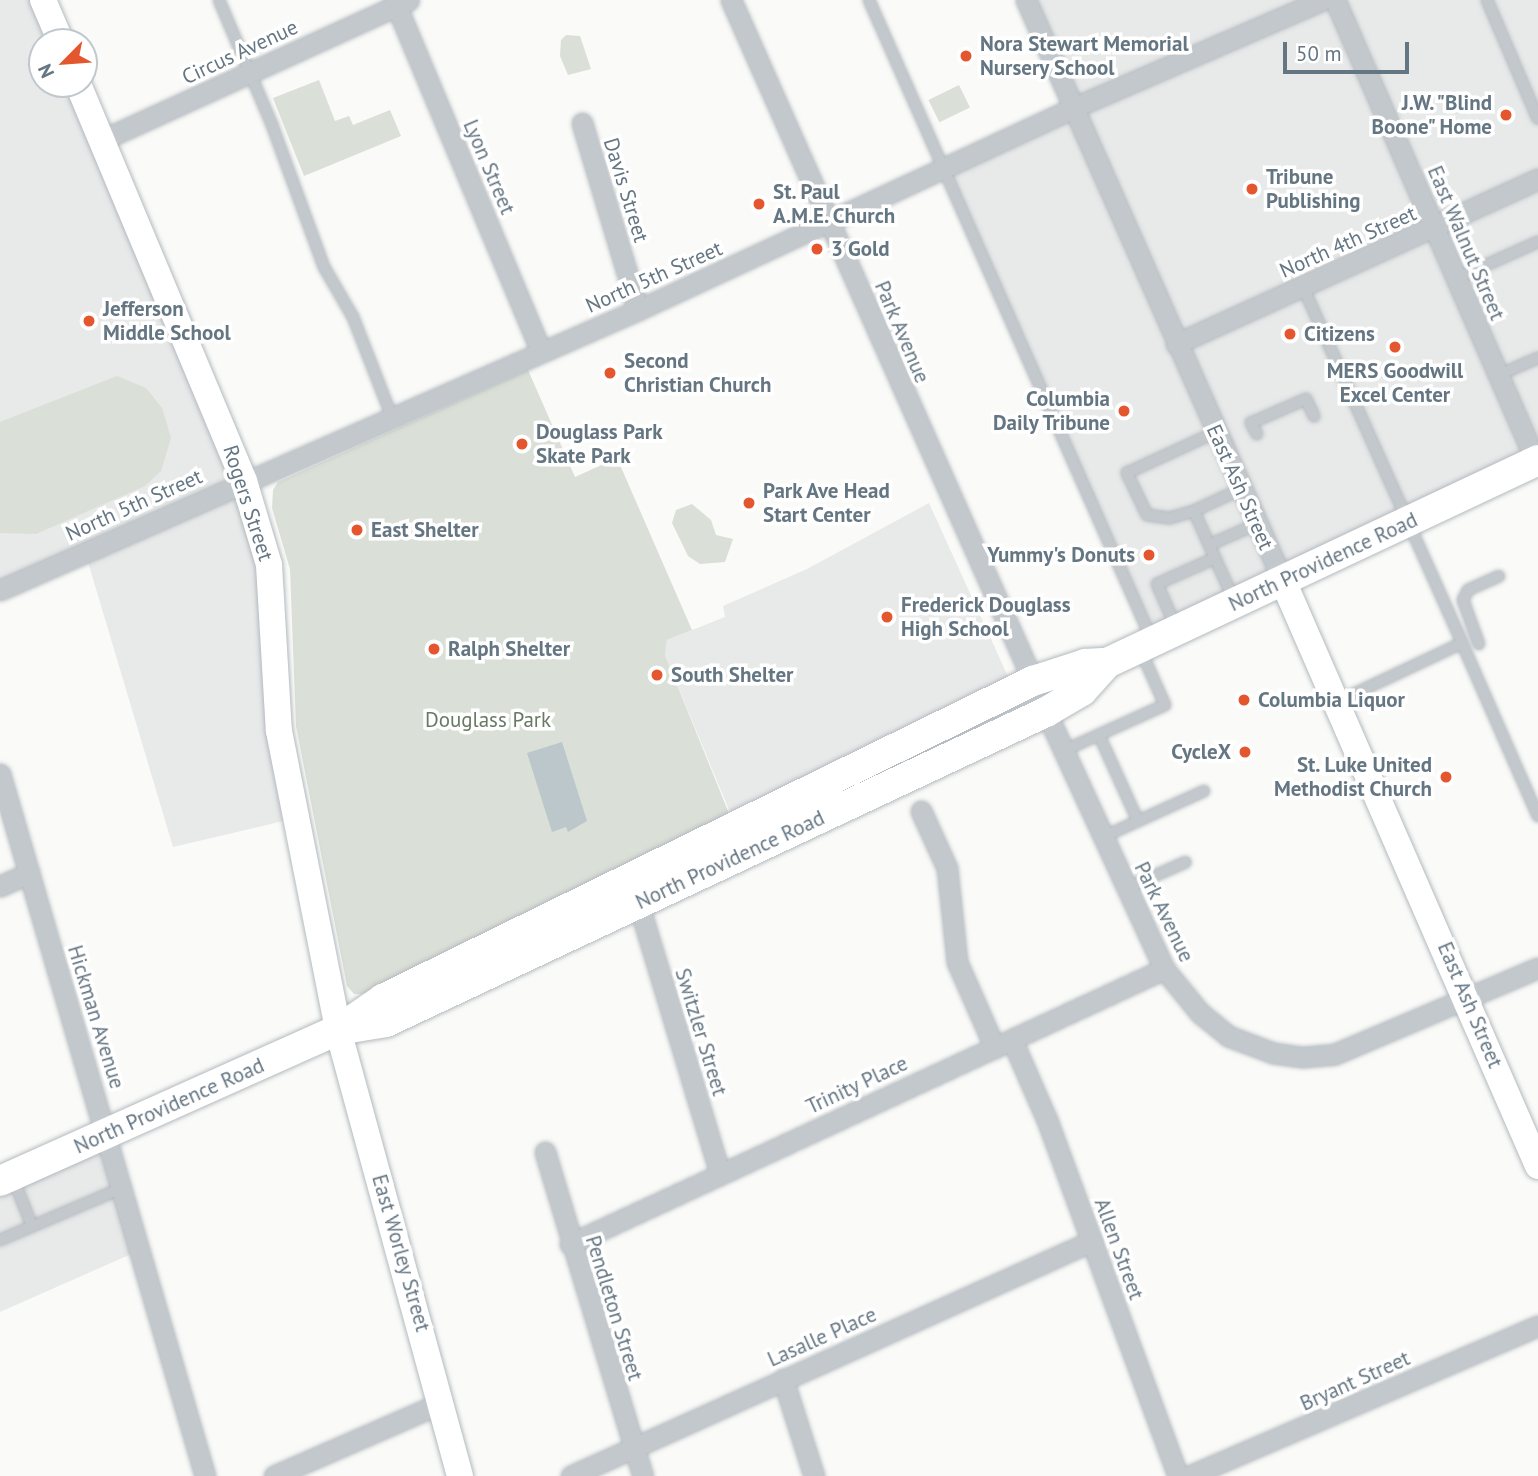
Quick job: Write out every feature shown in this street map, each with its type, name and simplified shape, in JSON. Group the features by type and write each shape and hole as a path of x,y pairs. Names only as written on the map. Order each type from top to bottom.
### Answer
{"main road":[{"name":"North Providence Road","path":"6,1179 338,1030 394,993 1033,681 1096,664 1157,640 1537,462"},
{"name":"North Providence Road","path":"338,1030 386,1022 1045,712 1082,691 1096,664"},
{"path":"968,748 1018,712 1033,695 1033,681"}],"street":[{"path":"43,0 55,28"},
{"name":"Park Avenue","path":"731,0 1033,681"},
{"name":"East Ash Street","path":"1026,0 1468,999 1538,1166"},
{"name":"North 5th Street","path":"0,590 638,310 830,224 1073,108 1322,0"},
{"name":"East Walnut Street","path":"1335,0 1537,462"},
{"name":"Circus Avenue","path":"102,140 400,2"},
{"name":"Lyon Street","path":"400,2 541,352"},
{"name":"Rogers Street","path":"84,98 244,481 269,565 279,731 338,1030"},
{"name":"Davis Street","path":"582,123 638,310"},
{"name":"North 4th Street","path":"1176,344 1538,179"},
{"name":"Park Avenue","path":"1045,712 1164,969 1200,1013 1228,1036 1273,1053 1303,1057 1364,1045 1538,968"},
{"name":"Hickman Avenue","path":"0,774 205,1476"},
{"name":"Allen Street","path":"921,811 947,868 957,962 1047,1120 1178,1476"},
{"path":"0,886 29,873"},
{"name":"Switzler Street","path":"638,902 720,1174"},
{"name":"Trinity Place","path":"570,1244 1164,969"},
{"name":"East Worley Street","path":"338,1030 443,1402 460,1476"},
{"name":"Pendleton Street","path":"545,1152 570,1244 643,1476"},
{"name":"Lasalle Place","path":"571,1476 1092,1241"},
{"name":"Bryant Street","path":"1189,1476 1538,1326"},
{"path":"783,1379 814,1476"},
{"path":"274,1476 443,1402"}],"lane":[{"path":"219,0 324,267 353,317 392,417"},
{"path":"869,0 1157,640"},
{"path":"1487,0 1538,119"},
{"path":"1457,278 1538,242"},
{"path":"1303,287 1538,816"},
{"path":"1499,375 1538,358"},
{"path":"1257,434 1251,423 1306,398 1314,416"},
{"path":"1216,432 1127,473 1147,515 1169,518 1194,511 1241,489"},
{"path":"1194,511 1236,603"},
{"path":"1209,545 1257,524"},
{"path":"1063,751 1165,705 1157,640 1157,584 1215,558"},
{"path":"1479,644 1463,600 1468,590 1499,576"},
{"path":"1336,702 1462,643"},
{"path":"1099,735 1138,821"},
{"path":"1103,837 1204,791"},
{"path":"1127,888 1186,862"},
{"path":"6,1179 32,1226"},
{"path":"0,1240 122,1188"}],"shaded area":[{"name":"Jefferson Middle School","path":"0,0 43,0 55,28 28,28 28,98 84,98 244,481 296,818 173,847 85,552 0,584"},
{"path":"1026,0 1538,0 1538,460 1153,642 944,171 1073,108"},
{"name":"Frederick Douglass High School","path":"929,503 1021,705 741,839 665,655 667,640 725,617 723,606 807,569"},
{"path":"562,742 587,821 568,832 566,827 552,832 527,753"},
{"path":"106,1134 138,1251 0,1312 0,1179"}],"green space":[{"path":"566,35 580,36 591,69 568,75 560,56 561,40"},
{"path":"319,80 335,121 349,116 353,125 390,110 401,136 304,176 273,98"},
{"path":"959,85 970,107 939,122 928,100"},
{"name":"Douglass Park","path":"528,370 575,477 617,458 692,630 667,640 665,655 730,816 362,994 354,994 347,986 296,726 290,569 272,508 273,490 278,482"},
{"path":"117,376 146,388 162,408 171,438 161,471 145,486 36,534 0,533 0,422"},
{"path":"692,504 711,520 716,535 733,539 725,562 700,564 688,556 672,523 676,510"}],"place":[{"name":"Nora Stewart Memorial Nursery School","path":"966,56"},
{"name":"J.W. \"Blind Boone\" Home","path":"1506,115"},
{"name":"Tribune Publishing","path":"1252,189"},
{"name":"St. Paul A.M.E. Church","path":"759,204"},
{"name":"3 Gold","path":"817,249"},
{"name":"Jefferson Middle School","path":"89,321"},
{"name":"Citizens","path":"1290,334"},
{"name":"MERS Goodwill Excel Center","path":"1395,347"},
{"name":"Second Christian Church","path":"610,373"},
{"name":"Columbia Daily Tribune","path":"1124,411"},
{"name":"Douglass Park Skate Park","path":"522,444"},
{"name":"Park Ave Head Start Center","path":"749,503"},
{"name":"East Shelter","path":"357,530"},
{"name":"Yummy's Donuts","path":"1149,555"},
{"name":"Frederick Douglass High School","path":"887,617"},
{"name":"Ralph Shelter","path":"434,649"},
{"name":"South Shelter","path":"657,675"},
{"name":"Columbia Liquor","path":"1244,700"},
{"name":"CycleX","path":"1245,752"},
{"name":"St. Luke United Methodist Church","path":"1446,777"}]}
